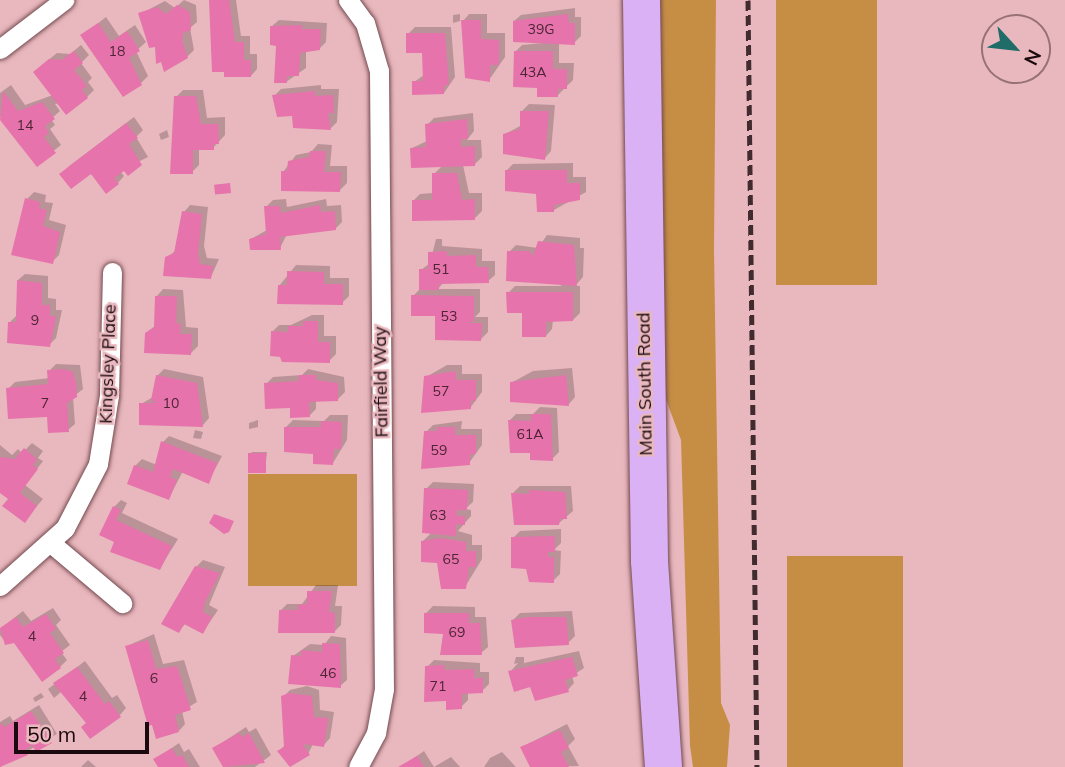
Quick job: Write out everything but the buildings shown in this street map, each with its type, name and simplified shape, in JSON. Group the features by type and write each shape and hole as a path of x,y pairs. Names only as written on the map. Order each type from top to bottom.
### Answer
{"highway":[{"name":"Main South Road","path":"641,0 649,561 663,767"}],"street":[{"path":"0,49 64,0"},
{"name":"Fairfield Way","path":"348,0 365,23 379,71 384,689 376,733 358,767"},
{"name":"Kingsley Place","path":"0,586 52,544 88,490 106,436 112,272"},
{"path":"52,544 122,603"}],"shaded area":[{"path":"656,0 716,0 714,250 721,703 730,725 727,767 693,767 690,746 681,440 661,386"},
{"path":"776,0 877,0 877,285 776,285"},
{"path":"248,474 357,474 357,586 248,586"},
{"path":"787,556 903,556 903,767 787,767"}],"railway":[{"path":"748,0 757,767"}]}
